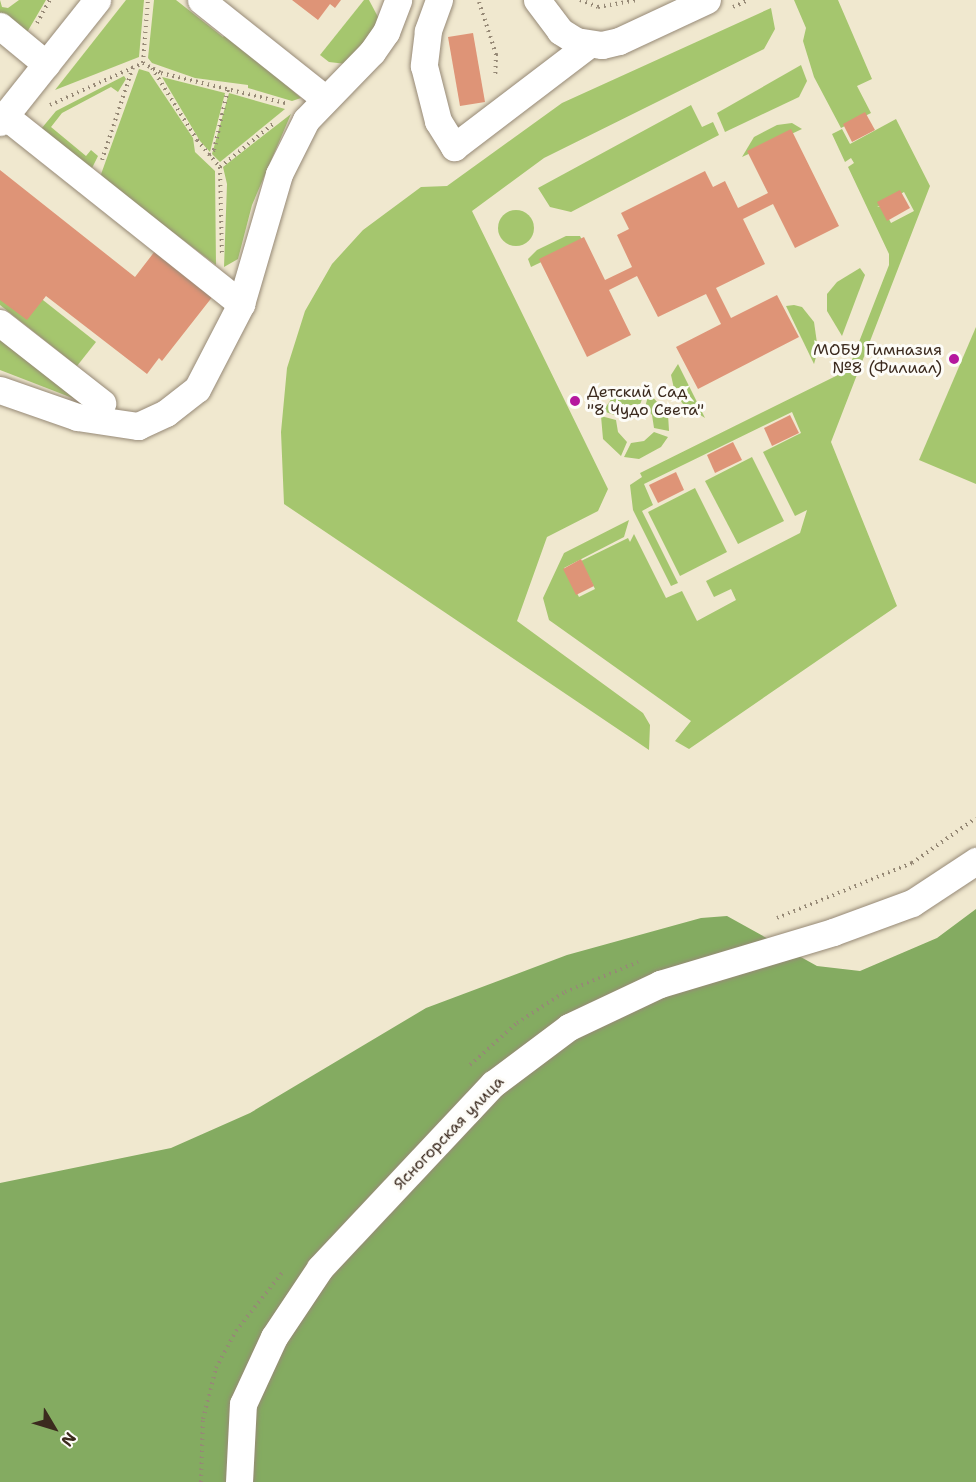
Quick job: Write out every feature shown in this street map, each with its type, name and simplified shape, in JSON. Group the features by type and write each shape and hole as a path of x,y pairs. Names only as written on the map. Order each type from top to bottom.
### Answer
{"street":[{"path":"97,0 2,119 231,296"},
{"path":"201,0 324,98"},
{"path":"0,390 77,417 138,426 166,413 197,389 279,174 306,120 324,98 372,52 386,32 398,0"},
{"path":"439,0 428,31 424,66 438,121 454,147 589,44"},
{"path":"537,0 560,31 589,44 619,41 707,0"},
{"path":"0,26 46,64"},
{"path":"12,324 102,403"},
{"name":"Ясногорская улица","path":"239,1482 243,1404 274,1337 320,1268 493,1084 569,1027 660,984 833,932 912,903 976,861"}],"path":[{"path":"39,20 50,0"},
{"path":"143,63 148,0"},
{"path":"580,0 598,7 636,0"},
{"path":"479,2 496,54 495,78"},
{"path":"43,108 143,63"},
{"path":"143,63 151,68 291,104 286,114"},
{"path":"100,164 133,67"},
{"path":"151,68 209,155 220,166 231,296"},
{"path":"209,155 214,150 228,89"},
{"path":"220,166 278,120"}],"green space":[{"path":"0,0 2,7 8,8 19,0 46,0 26,34 0,13"},
{"path":"126,0 144,0 139,57 55,90"},
{"path":"154,0 176,0 223,37 227,33 301,98 292,101 248,88 248,85 195,78 152,63 148,58"},
{"path":"364,0 369,0 378,17 378,28 346,64 329,62 320,55"},
{"path":"794,0 838,0 872,79 857,86 871,113 841,128 814,77 803,41 806,28"},
{"path":"771,8 775,29 764,49 544,158 472,211 608,489 598,511 547,537 517,621 643,713 650,725 649,750 284,504 281,432 287,368 305,311 332,264 363,230 421,187 447,186 562,103"},
{"path":"801,65 807,81 799,97 725,132 717,113"},
{"path":"139,69 149,72 193,138 195,152 215,171 216,265 100,177"},
{"path":"124,76 126,79 118,92 111,87 62,113 51,127 86,156 91,150 98,156 91,170 41,129 56,111"},
{"path":"162,77 225,93 210,152 200,141"},
{"path":"229,93 285,109 220,162 212,154"},
{"path":"691,105 702,127 713,122 719,135 571,212 550,207 538,188"},
{"path":"291,114 252,205 238,259 224,267 227,184 223,167"},
{"path":"896,119 930,186 831,442 897,606 689,749 675,741 691,721 549,620 543,598 564,553 629,520 624,537 564,568 579,597 595,589 581,561 628,538 630,542 634,534 666,598 682,591 697,621 736,600 731,589 714,597 706,581 800,533 807,510 795,516 763,452 801,433 792,412 644,484 653,505 642,511 678,583 671,586 633,510 630,485 642,477 640,473 840,374 850,365 889,265 889,254 848,167 854,163 851,158 845,162 832,134 842,129 850,144","holes":["904,192 914,211 891,223 882,206 877,207"]},
{"path":"792,123 802,129 742,157 754,137 777,125"},
{"path":"516,210 529,215 534,228 529,241 516,246 503,241 498,228 503,215"},
{"path":"566,236 580,236 583,242 531,267 528,259 537,250"},
{"path":"0,266 96,342 77,366 0,305"},
{"path":"860,268 865,275 842,336 827,311 827,294 837,282"},
{"path":"786,306 802,307 814,322 818,350 814,364"},
{"path":"976,327 976,484 919,460"},
{"path":"0,336 75,399 0,370"},
{"path":"678,364 705,418 683,404 675,393 671,375"},
{"path":"633,389 645,390 640,405 630,405 617,416 603,411 612,398"},
{"path":"649,393 668,414 669,431 654,428 652,415 645,407"},
{"path":"601,416 616,420 618,432 627,442 621,456 603,439"},
{"path":"654,432 668,437 661,447 639,459 624,457 631,443 644,441"},
{"path":"752,457 784,521 738,544 705,481"},
{"path":"695,488 727,552 680,576 648,512"},
{"path":"976,909 976,1482 0,1482 0,1183 171,1148 250,1113 426,1008 567,955 701,918 727,916 817,966 860,971 937,938"}],"building":[{"path":"292,0 341,0 335,8 330,4 318,20"},
{"path":"473,33 485,102 460,106 448,37"},
{"path":"865,112 875,130 852,142 843,124"},
{"path":"791,129 839,226 795,248 773,204 743,219 765,264 716,288 731,318 777,295 799,337 698,389 676,347 721,324 706,294 658,317 637,276 609,290 631,335 587,357 539,259 584,237 605,280 632,267 617,235 629,229 621,213 705,171 713,187 725,181 738,208 768,193 747,151"},
{"path":"0,170 135,277 155,251 213,296 162,361 159,358 147,374 46,296 27,320 0,300"},
{"path":"900,190 910,208 887,221 877,202"},
{"path":"790,415 799,433 772,446 764,428"},
{"path":"733,442 742,460 715,473 707,455"},
{"path":"676,472 684,490 658,503 649,485"},
{"path":"581,559 594,586 576,595 563,569"}],"place":[{"name":"МОБУ Гимназия №8 (Филиал)","path":"954,359"},
{"name":"Детский Сад \"8 Чудо Света\"","path":"575,401"}]}
